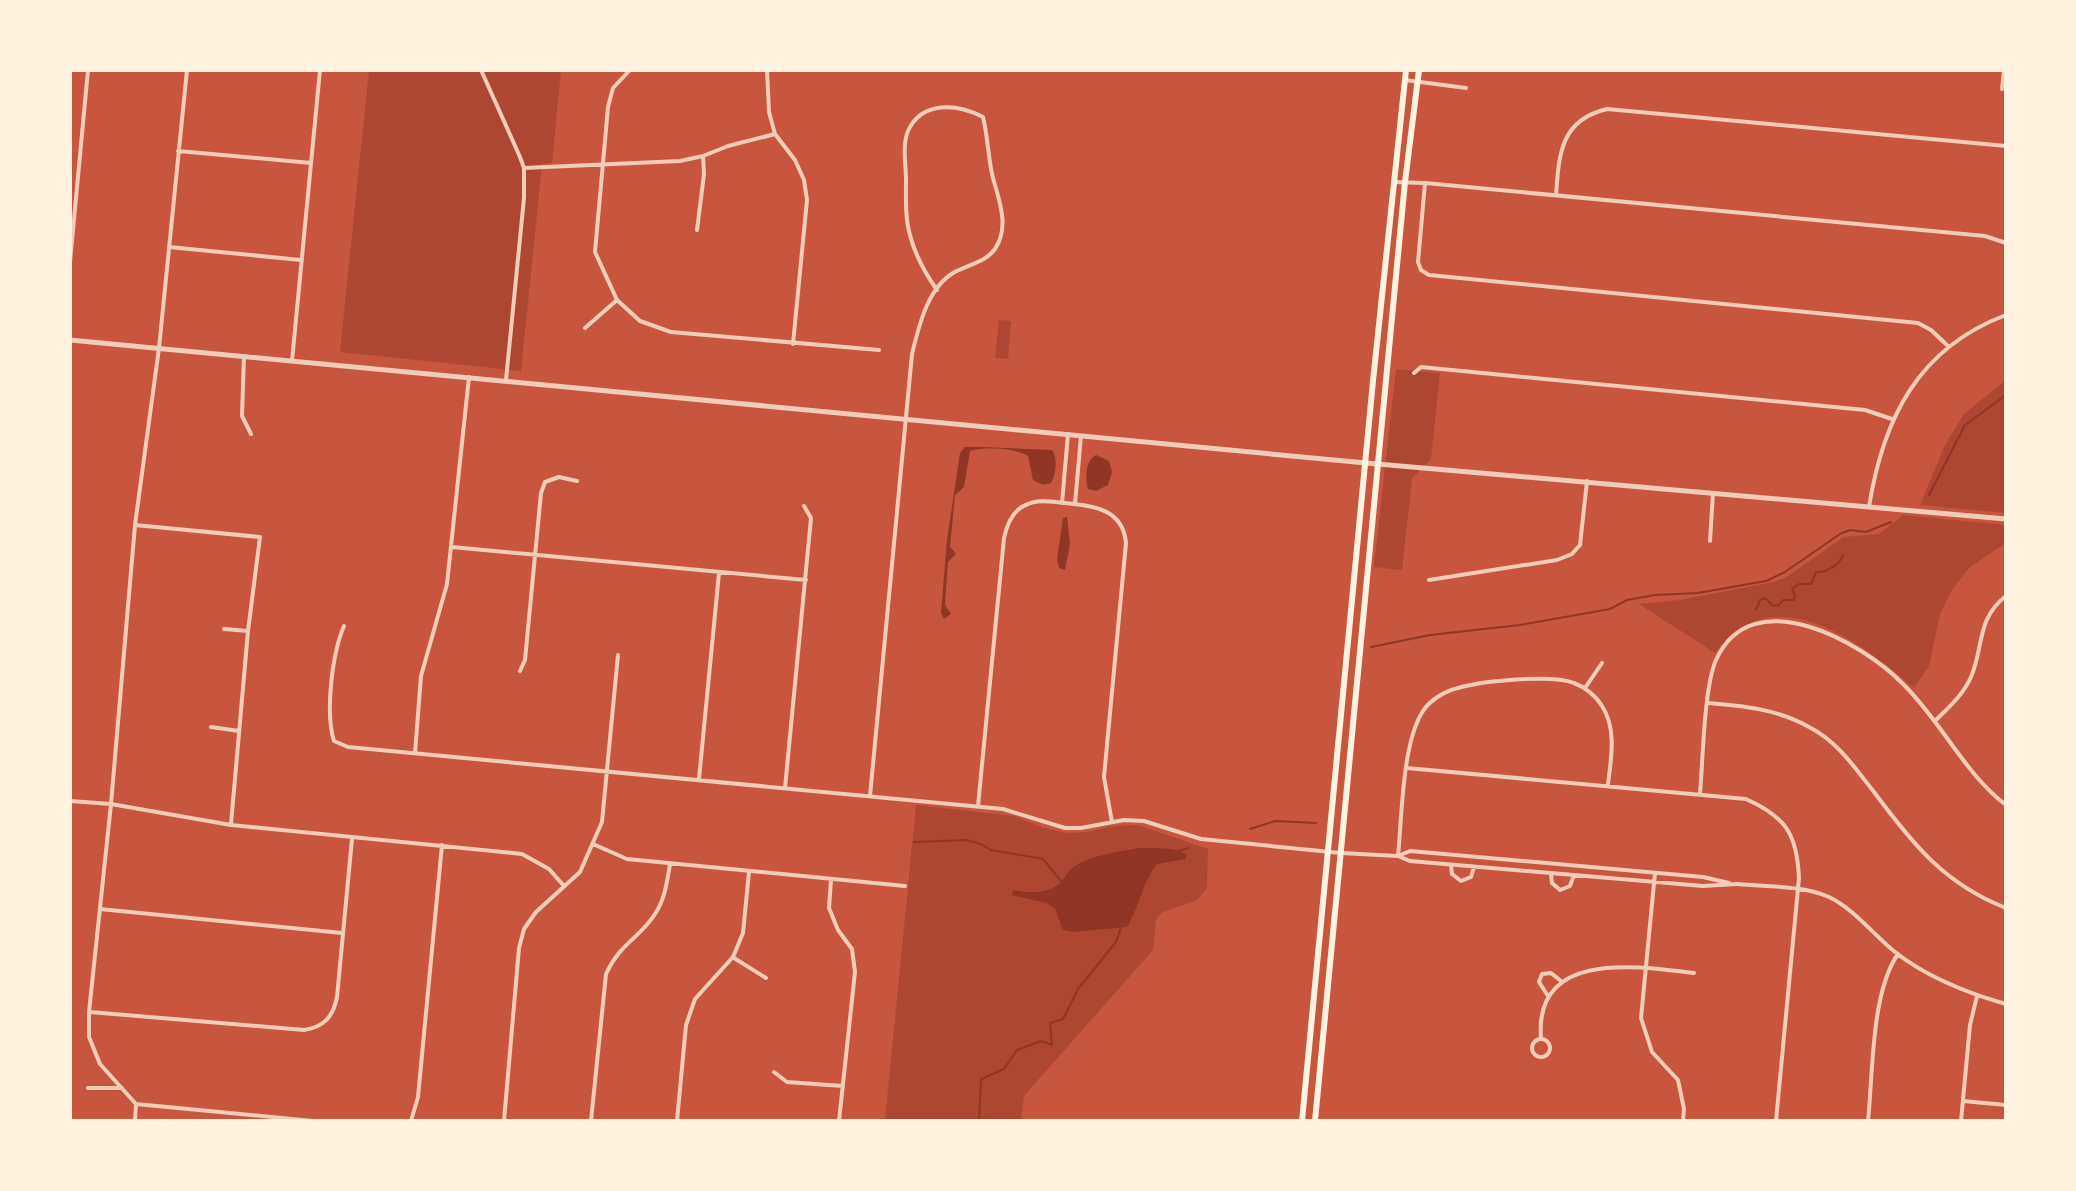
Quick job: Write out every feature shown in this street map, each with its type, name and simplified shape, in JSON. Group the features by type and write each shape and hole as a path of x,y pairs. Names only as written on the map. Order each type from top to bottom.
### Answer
{"main road":[{"path":"1302,1121 1406,70"},
{"path":"1315,1121 1405,182 1419,70"}],"street":[{"path":"70,262 88,70"},
{"path":"187,70 159,348 135,525 89,1037 100,1064 136,1104 313,1121"},
{"path":"292,361 320,70"},
{"path":"481,70 524,168 524,198 506,380"},
{"path":"630,70 613,88 602,165 595,252 617,300 640,321 671,332 879,350"},
{"path":"767,70 769,112 775,134 795,160 804,180 807,200 793,344"},
{"path":"2002,89 2004,70"},
{"path":"1405,80 1466,88"},
{"path":"870,796 912,354 925,308 951,275 992,253 1000,235 1002,217 1002,203 993,178 983,117 970,110 940,107 921,114 908,131 906,147 910,234 925,273 937,290"},
{"path":"1556,195 1559,160 1566,138 1579,122 1607,109 2006,146"},
{"path":"524,168 660,163 703,156 775,134"},
{"path":"178,151 311,163"},
{"path":"697,230 704,174 703,156"},
{"path":"1393,182 1985,236 2006,243"},
{"path":"1425,183 1418,262 1421,270 1429,275 1918,323 1948,346"},
{"path":"169,247 301,260"},
{"path":"585,328 617,300"},
{"path":"1869,507 1876,466 1892,419 1907,393 1948,346 1985,322 2006,315"},
{"path":"70,340 1366,463 2006,519"},
{"path":"244,356 242,416 251,434"},
{"path":"1414,373 1421,367 1865,410 1892,419"},
{"path":"415,753 421,676 447,584 469,377"},
{"path":"1062,503 1068,434"},
{"path":"1075,504 1081,436"},
{"path":"520,671 525,660 541,493 545,482 559,477 577,481"},
{"path":"1429,580 1557,560 1572,554 1580,545 1587,481"},
{"path":"1710,541 1713,493"},
{"path":"978,807 1006,529 1016,511 1029,503 1075,504 1110,512 1123,529 1126,543 1104,777 1112,822"},
{"path":"785,788 811,518 804,506"},
{"path":"135,525 260,537 248,631 231,825"},
{"path":"452,547 806,580"},
{"path":"699,779 719,573"},
{"path":"1935,721 1961,697 1972,674 1980,637 1993,606 2006,596"},
{"path":"1700,793 1711,672 1721,649 1738,633 1756,625 1791,621 1832,635 1868,656 1903,683 1976,776 2006,805"},
{"path":"344,626 338,641 329,724 334,741 348,747 1011,810 1065,828 1144,821 1201,839 1398,856 1410,861 1551,874 1703,886 1737,884"},
{"path":"224,629 248,631"},
{"path":"504,1121 519,948 524,929 536,912 580,872 602,822 618,655"},
{"path":"1585,688 1602,663"},
{"path":"1398,856 1413,733 1428,704 1459,687 1554,678 1585,688 1603,707 1611,732 1608,785"},
{"path":"1708,703 1751,706 1779,713 1812,728 1845,754 1908,837 1932,863 1967,889 2006,908"},
{"path":"211,727 239,731"},
{"path":"1407,768 1746,799 1765,807 1781,820 1791,833 1798,852 1798,890 1776,1121"},
{"path":"70,801 111,804 231,825 522,854 549,869 564,886"},
{"path":"89,1012 304,1030 325,1022 335,1008 352,839"},
{"path":"593,844 627,859 905,886"},
{"path":"411,1121 418,1097 442,845"},
{"path":"1398,856 1410,851 1703,877 1737,884 1816,892 1834,900 1898,954 1930,975 1977,996 2006,1004"},
{"path":"591,1121 606,974 614,957 654,916 663,899 670,864"},
{"path":"1451,865 1452,874 1461,881 1471,877 1474,867"},
{"path":"677,1121 686,1025 695,999 733,957 743,933 749,872"},
{"path":"1655,873 1641,1018 1652,1052 1678,1080 1684,1109 1683,1121"},
{"path":"1551,874 1552,883 1560,890 1570,886 1574,875"},
{"path":"831,880 829,908 838,930 852,949 855,972 839,1121"},
{"path":"100,909 342,933"},
{"path":"1868,1121 1880,998 1886,973 1898,954"},
{"path":"733,957 766,978"},
{"path":"1541,1038 1540,1015 1548,996 1561,981 1606,968 1646,967 1694,973"},
{"path":"1548,996 1539,982 1542,974 1551,973 1561,981"},
{"path":"1961,1121 1970,1025 1977,996"},
{"path":"1541,1038 1548,1042 1550,1049 1547,1055 1540,1058 1533,1054 1531,1047 1534,1041 1541,1038"},
{"path":"774,1072 787,1082 843,1086"},
{"path":"88,1088 122,1088"},
{"path":"1963,1101 2006,1105"},
{"path":"135,1121 136,1104"}],"shaded area":[{"path":"369,70 561,70 552,163 542,164 521,371 340,352"},
{"path":"999,320 1011,321 1008,359 995,358"},
{"path":"1396,369 1440,373 1431,459 1412,478 1402,570 1374,567"},
{"path":"2006,380 2006,513 1920,505 1945,445 1964,414"},
{"path":"965,447 1052,450 1055,471 1051,483 1046,484 1033,480 1028,456 1022,453 1000,449 970,451 964,487 955,495 950,547 956,554 948,562 945,605 951,614 944,619 941,613 947,540 960,453"},
{"path":"1096,455 1109,461 1112,472 1108,485 1096,491 1088,489 1086,475 1090,461"},
{"path":"1903,515 2006,525 2006,543 1970,567 1953,588 1940,614 1929,666 1914,688 1868,652 1816,624 1789,617 1762,619 1737,630 1715,653 1639,604 1680,600 1785,578 1844,537 1879,534"},
{"path":"1067,517 1070,544 1065,570 1059,568 1057,559 1063,518"},
{"path":"916,805 1014,816 1067,833 1138,825 1208,849 1207,888 1197,900 1161,913 1156,920 1153,950 1024,1096 1021,1121 885,1121"},
{"path":"1139,848 1175,850 1186,854 1186,859 1157,864 1127,927 1073,932 1063,930 1055,909 1047,903 1012,895 1013,890 1032,892 1050,889 1080,863 1105,854"}],"waterway":[{"path":"1929,495 1965,425 2006,395"},
{"path":"1371,647 1430,635 1520,625 1610,609 1627,600 1655,595 1698,593 1766,581 1785,572 1840,534 1850,530 1866,532 1891,522"},
{"path":"1756,610 1760,600 1765,598 1773,606 1783,600 1794,600 1792,589 1799,584 1811,584 1816,572 1832,568 1843,555"},
{"path":"1250,829 1275,821 1316,823"},
{"path":"914,842 967,840 991,850 1043,859 1061,881"},
{"path":"1179,851 1189,848"},
{"path":"979,1121 981,1079 1004,1069 1017,1050 1041,1041 1052,1045 1050,1023 1063,1019 1078,989 1116,942 1122,925"}]}
